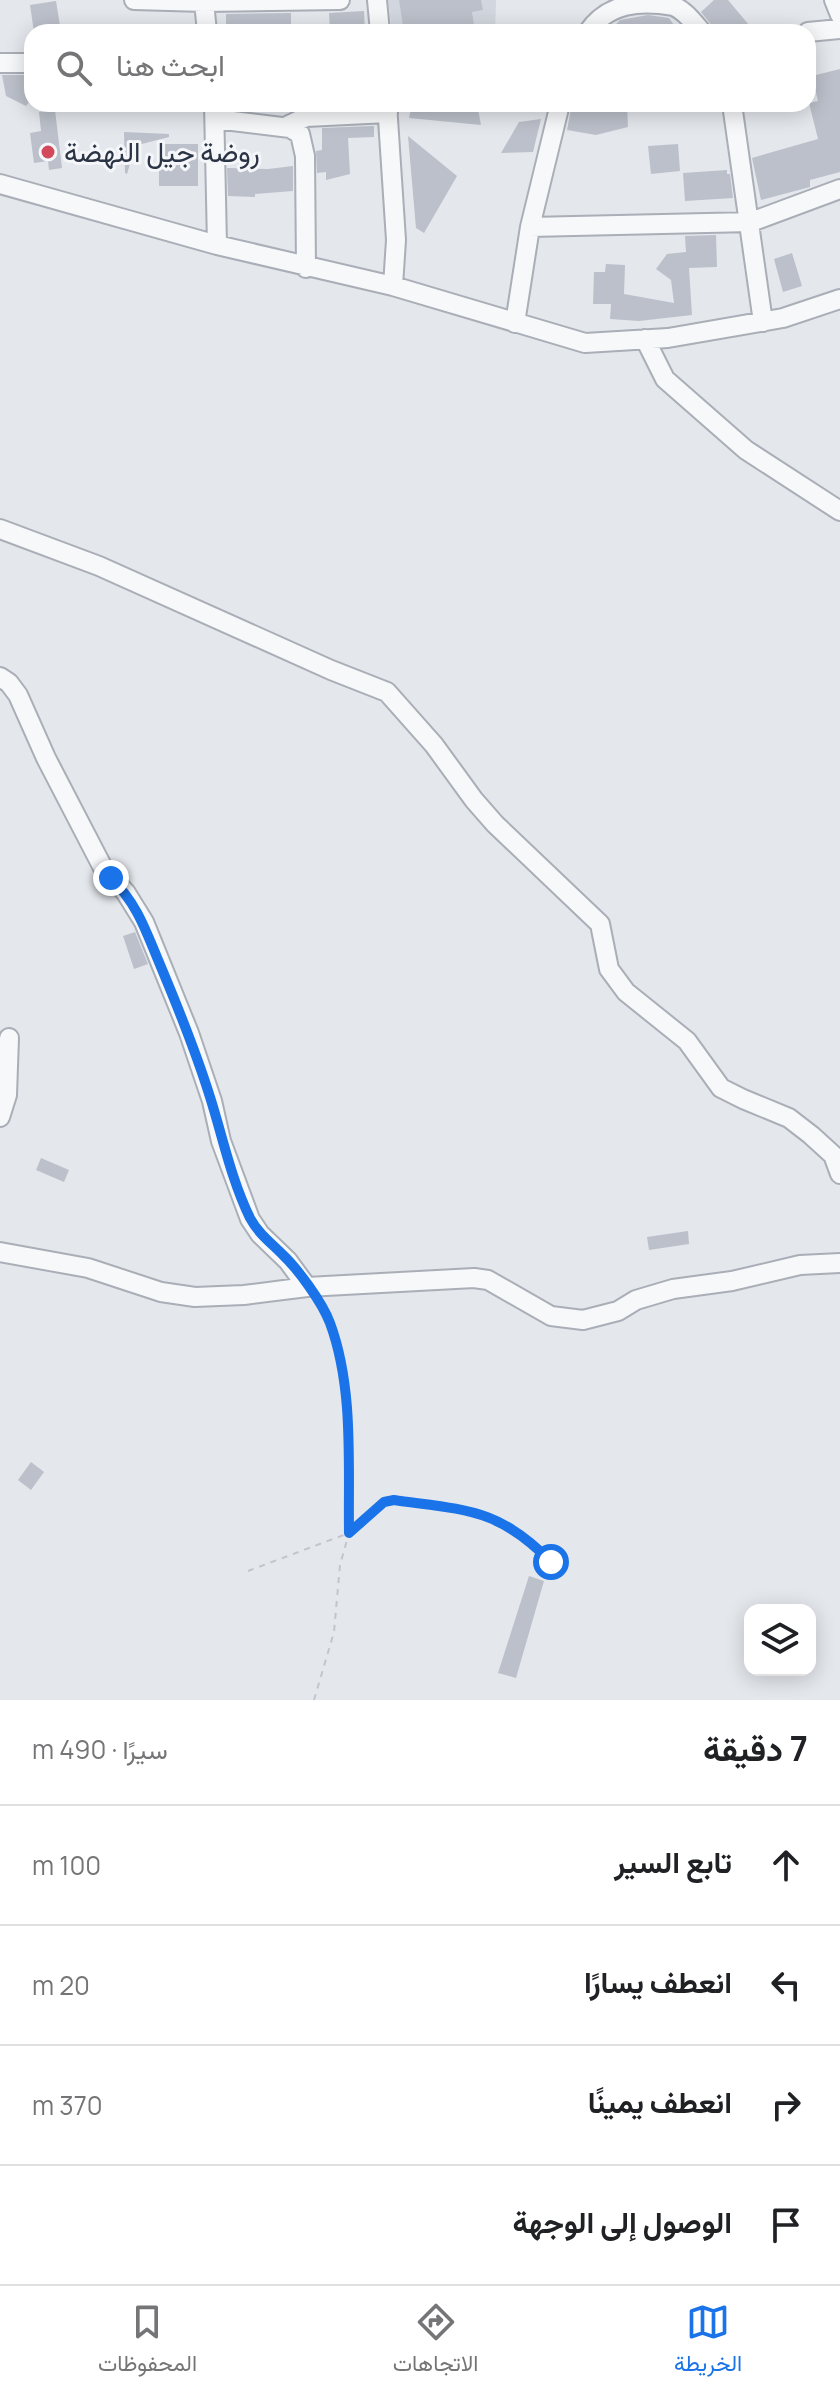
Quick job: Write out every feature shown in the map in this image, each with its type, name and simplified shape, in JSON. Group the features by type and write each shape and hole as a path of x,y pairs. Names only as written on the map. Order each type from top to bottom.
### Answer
{"street":[{"path":"134,0 340,0"},
{"path":"377,0 379,24"},
{"path":"594,24 604,12 633,0 676,3 695,24"},
{"path":"834,0 840,15"},
{"path":"204,2 206,24"},
{"path":"816,31 840,29"},
{"path":"0,63 24,63"},
{"path":"217,245 215,112 285,127 300,134 305,156 306,268"},
{"path":"285,127 306,117 351,112"},
{"path":"387,112 396,240 393,286"},
{"path":"515,323 530,227 558,112"},
{"path":"733,112 763,322"},
{"path":"1,179 217,245 393,286 585,343 645,339 763,322 840,299"},
{"path":"530,227 751,222 840,189"},
{"path":"645,339 665,379 746,450 840,511"},
{"path":"0,529 99,566 387,692 434,745 495,824 600,924 609,969 626,992 687,1041 721,1088 789,1118 833,1155 840,1174"},
{"path":"0,677 18,695 46,758 102,866 126,893 144,922 189,1033 212,1101 221,1141 250,1219 307,1287"},
{"path":"0,1117 7,1095 9,1072 3,1063 9,1038"},
{"path":"0,1252 88,1268 161,1292 195,1297 474,1278 488,1280 551,1316 583,1320 618,1311 636,1300 673,1289 732,1281 800,1265 840,1263"}],"path":[{"path":"307,1287 330,1322 342,1368 349,1533 340,1565 334,1632 314,1700"},
{"path":"248,1571 349,1533 384,1502 394,1500 488,1516 529,1540 551,1562"}],"shaded area":[{"path":"388,0 496,0 495,24 391,24"}],"building":[{"path":"399,0 481,0 483,10 472,12 474,24 403,24"},
{"path":"714,0 728,0 748,24 711,24 701,12"},
{"path":"56,1 60,24 33,24 30,5"},
{"path":"364,11 365,24 330,24 329,13"},
{"path":"291,13 291,24 226,24 226,14"},
{"path":"648,15 669,18 673,24 616,24 620,20"},
{"path":"840,69 840,172 810,180 810,187 761,200 752,158 818,139 811,112 816,112 818,101 816,75"},
{"path":"2,75 24,75 24,105 6,96"},
{"path":"39,112 55,112 62,168 49,170 48,161 34,163 30,133 41,131"},
{"path":"410,112 479,112 481,125 409,118"},
{"path":"570,112 627,112 628,127 596,135 567,130"},
{"path":"541,119 533,152 501,153 519,122"},
{"path":"374,126 374,137 348,138 350,174 326,180 326,172 317,173 316,151 322,150 322,128"},
{"path":"124,132 169,134 169,137 138,145 127,174"},
{"path":"408,136 457,176 424,233 416,228"},
{"path":"159,144 198,144 198,186 159,186"},
{"path":"678,144 680,171 651,174 648,146"},
{"path":"293,166 293,191 255,194 255,197 228,196 227,168"},
{"path":"727,170 733,198 685,201 683,173"},
{"path":"716,235 717,267 689,268 692,315 639,321 610,319 611,304 593,304 594,272 605,272 606,264 625,265 624,294 674,303 671,280 656,269 667,254 686,252 685,236"},
{"path":"792,253 802,286 783,292 774,259"},
{"path":"135,932 148,964 134,969 123,936"},
{"path":"41,1158 69,1170 64,1182 36,1170"},
{"path":"688,1231 689,1244 649,1250 647,1237"},
{"path":"31,1462 44,1472 31,1490 18,1480"},
{"path":"529,1576 544,1581 516,1678 498,1673"}],"place":[{"name":"روضة جيل النهضة","path":"48,152"}],"route":[{"path":"111,878 126,893 144,922 189,1033 212,1101 221,1141 250,1219 269,1244 282,1253 317,1299 330,1322 345,1390 349,1533 377,1507 394,1500 488,1516 529,1540 551,1562"}]}
